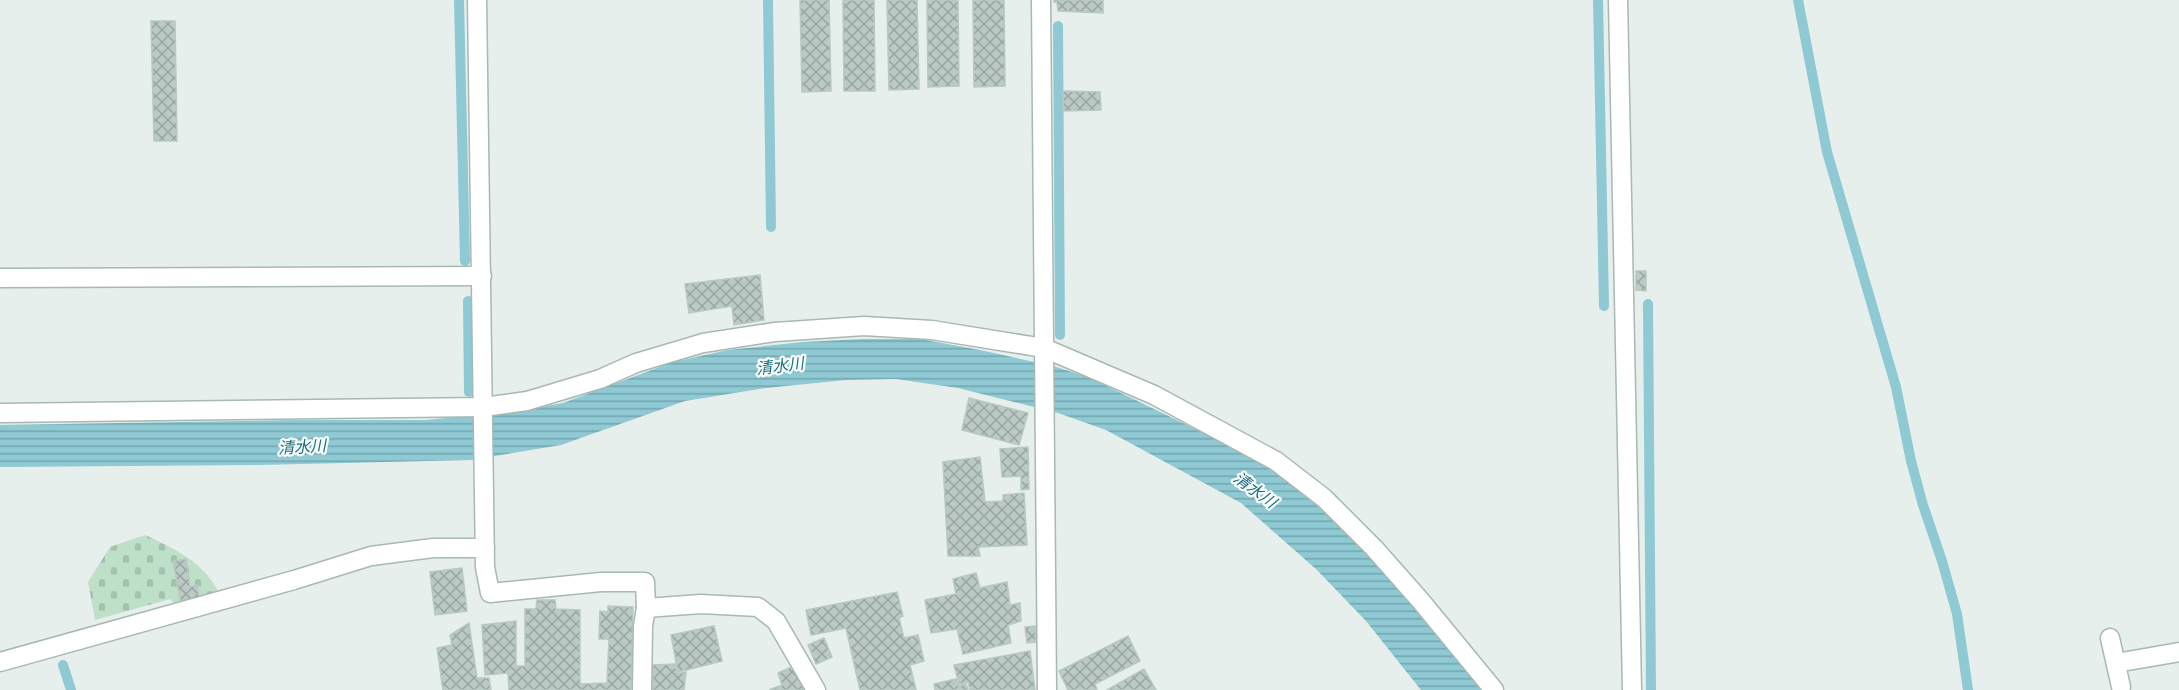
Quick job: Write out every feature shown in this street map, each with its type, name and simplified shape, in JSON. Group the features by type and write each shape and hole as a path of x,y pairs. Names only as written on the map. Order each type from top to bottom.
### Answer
{"street":[{"path":"477,0 485,567 490,593 601,582 645,582 642,690"},
{"path":"1041,0 1047,690"},
{"path":"1618,0 1632,690"},
{"path":"0,278 482,276"},
{"path":"0,413 484,407 527,400 579,386 636,363 703,343 775,332 876,327 932,330 1044,348 1154,395 1276,461 1324,498 1374,548 1494,690"},
{"path":"0,662 294,580 371,556 433,548 485,548"},
{"path":"646,608 701,604 758,607 776,621 816,690"},
{"path":"2109,638 2121,687"},
{"path":"2116,663 2179,652"}],"green space":[{"path":"145,535 178,551 197,565 213,582 219,593 175,605 170,599 95,620 88,582 110,547"}],"water":[{"name":"清水川","path":"920,339 1053,366 1088,377 1253,457 1305,495 1348,533 1399,589 1481,690 1421,690 1366,621 1317,570 1241,503 1106,430 1058,413 958,388 896,379 846,380 766,388 685,401 561,445 471,460 259,465 0,467 0,425 426,420 518,411 563,403 673,362 728,350 803,342"}],"building":[{"path":"800,0 829,0 831,91 802,92"},
{"path":"843,0 874,0 875,91 844,91"},
{"path":"887,0 917,0 919,89 889,90"},
{"path":"927,0 958,0 959,86 928,87"},
{"path":"973,0 1004,0 1005,86 974,87"},
{"path":"1054,0 1103,0 1103,13 1058,11 1057,2"},
{"path":"151,21 175,21 177,141 154,141"},
{"path":"1063,91 1100,92 1101,110 1063,111"},
{"path":"1636,271 1646,271 1646,291 1636,290"},
{"path":"760,275 764,320 734,325 732,306 689,313 685,284"},
{"path":"969,398 1028,413 1019,445 962,430"},
{"path":"1028,447 1029,489 1021,490 1021,476 1002,477 1000,449"},
{"path":"980,457 985,502 1003,501 1003,495 1024,493 1027,545 978,547 980,556 948,556 943,462"},
{"path":"186,559 190,587 197,585 199,598 181,604 173,561"},
{"path":"462,568 467,611 435,615 430,572"},
{"path":"976,573 980,588 1007,582 1010,605 1020,603 1021,621 1008,625 1011,643 963,654 957,629 931,633 925,600 956,594 953,579"},
{"path":"897,592 903,616 899,618 904,638 918,635 924,661 910,665 916,690 860,690 846,628 811,635 806,610"},
{"path":"537,600 555,600 556,609 580,610 580,684 607,683 609,639 599,639 600,611 608,612 608,606 633,607 631,690 509,690 508,673 485,675 482,625 516,621 516,666 525,666 525,609 536,609"},
{"path":"469,623 477,678 489,678 491,690 443,690 437,648 452,645 450,635"},
{"path":"714,626 722,661 678,672 671,635"},
{"path":"1035,626 1036,642 1027,643 1025,627"},
{"path":"1128,636 1140,661 1095,684 1097,690 1068,690 1059,671"},
{"path":"824,638 832,657 816,664 808,645"},
{"path":"1030,651 1035,690 970,690 968,682 959,684 954,665"},
{"path":"675,664 677,674 686,672 684,690 653,690 653,665"},
{"path":"794,666 805,690 769,690 782,685 778,673"},
{"path":"1144,669 1156,690 1107,690"},
{"path":"956,679 958,686 966,684 968,690 935,690 934,684"}],"waterway":[{"path":"459,0 465,261"},
{"path":"768,0 771,227"},
{"path":"1598,0 1604,306"},
{"path":"1798,0 1827,152 1896,387 1911,461 1923,505 1957,614 1968,690"},
{"path":"1058,26 1060,335"},
{"path":"468,301 469,392"},
{"path":"1648,304 1651,690"},
{"path":"63,665 71,690"}]}
